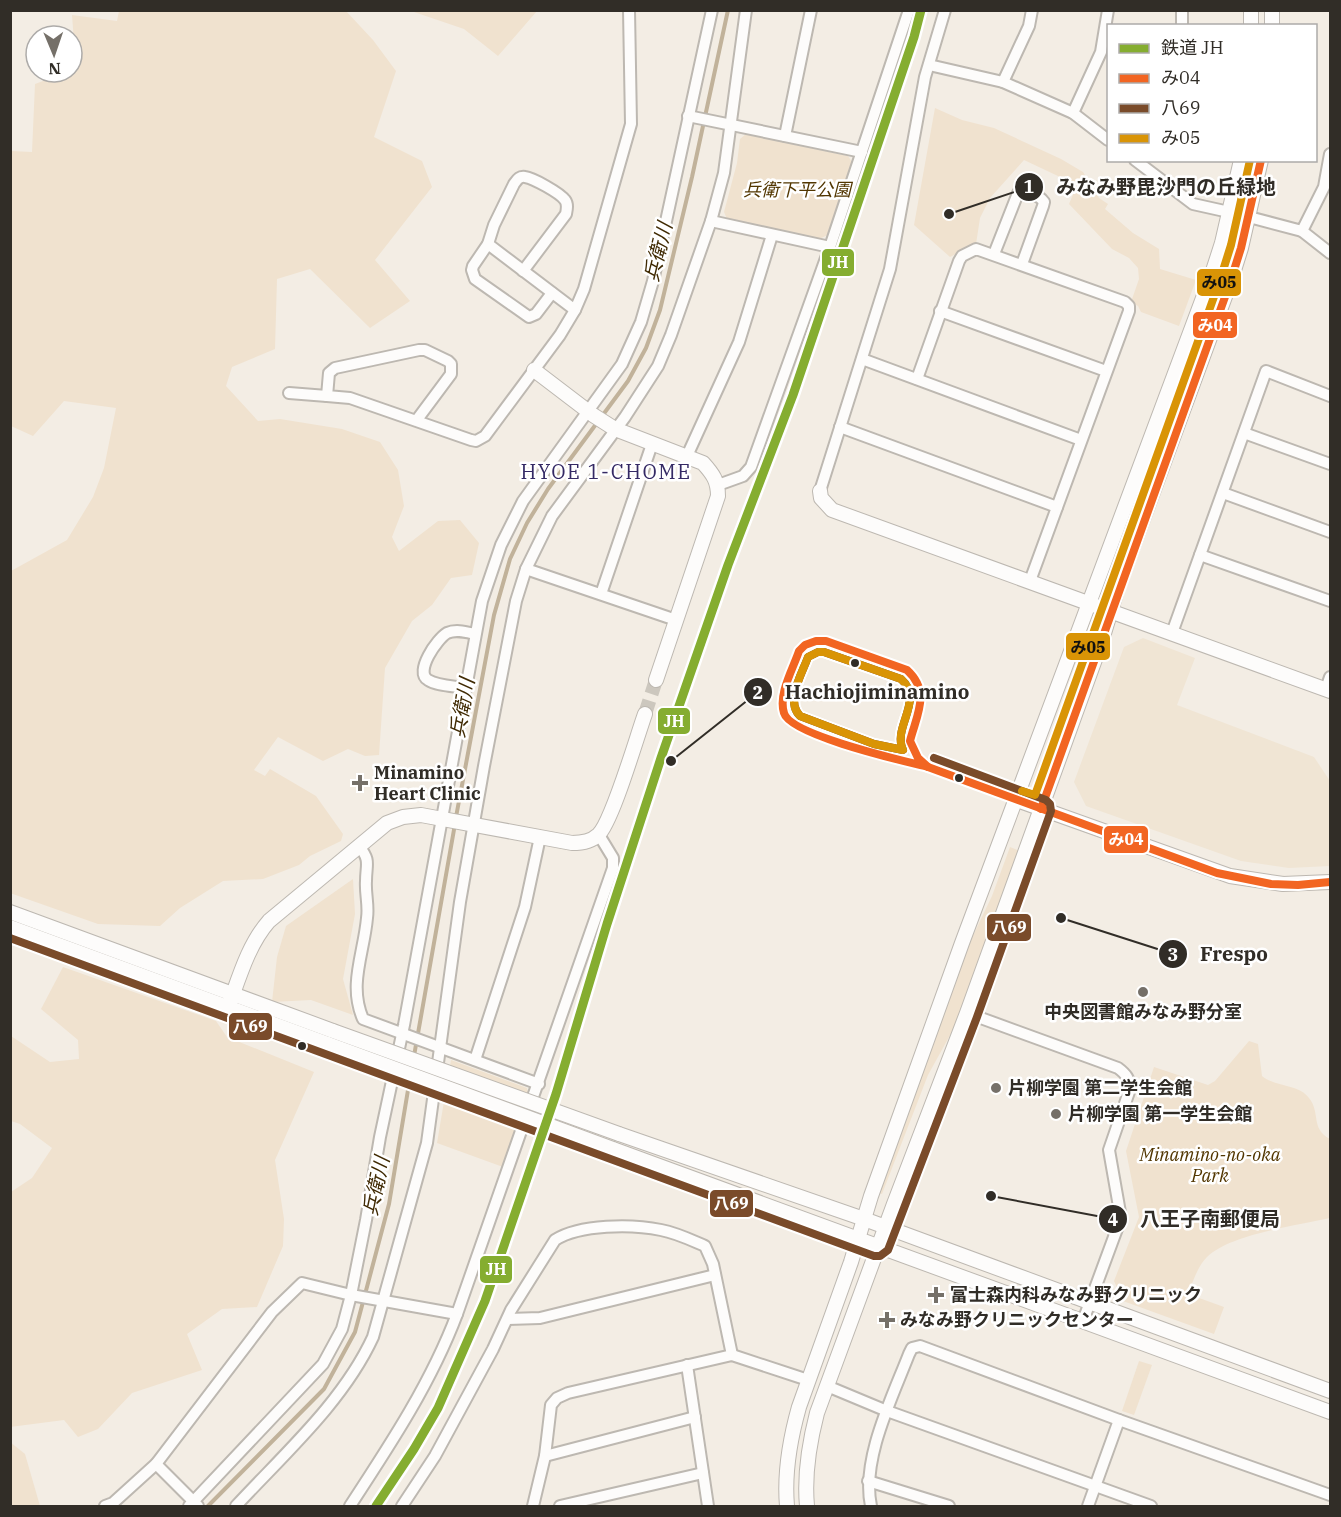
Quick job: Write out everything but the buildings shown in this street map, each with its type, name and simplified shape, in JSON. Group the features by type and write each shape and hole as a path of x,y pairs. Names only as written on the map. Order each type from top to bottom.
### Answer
{"street":[{"path":"290,393 350,398 471,440 481,440 560,335 584,289 631,124 629,10"},
{"path":"236,1506 328,1406 362,1362 373,1337 379,1299 427,1143 460,902 455,821 465,688 475,634 492,566 523,501 590,413 622,364 641,322 653,281 691,116 712,10"},
{"path":"156,1464 194,1505 323,1364 342,1329 354,1295 380,1137 455,821 526,569 552,516 612,427 658,366 671,335 711,221 724,173 746,10"},
{"path":"785,136 811,10"},
{"path":"718,485 743,476 751,468 830,247 909,10"},
{"path":"945,10 928,65 890,269 820,491 821,498 832,510 1172,633 1329,685"},
{"path":"1004,82 1029,26 1032,10"},
{"path":"1073,113 1101,52 1108,10"},
{"path":"928,65 1004,82 1073,113 1107,139"},
{"path":"691,116 862,152"},
{"path":"1302,231 1327,188 1330,154"},
{"path":"1138,162 1193,204 1229,212"},
{"path":"787,1506 787,1464 792,1430 808,1380 904,1102 1212,274 1241,162"},
{"path":"807,1506 806,1467 811,1436 827,1386 967,1013 1230,283 1249,217 1261,162"},
{"path":"523,271 566,214 567,208 564,199 527,177 517,179 494,225 488,244 472,270 475,279 529,317 536,314 552,293"},
{"path":"994,254 1018,193 1023,191 1040,197 1044,202 1043,206 1022,264"},
{"path":"1249,217 1302,231 1330,254"},
{"path":"711,221 830,247"},
{"path":"687,456 739,342 772,235"},
{"path":"488,244 575,310"},
{"path":"917,379 962,256 978,249 1125,302 1129,306 1030,581"},
{"path":"940,311 1106,371"},
{"path":"327,396 329,373 335,368 424,350 448,361 452,369 451,374 416,421"},
{"path":"862,359 1081,440"},
{"path":"534,370 612,427 703,463 713,474 718,485 718,496 656,680"},
{"path":"1172,633 1266,371 1330,396"},
{"path":"840,427 1057,507"},
{"path":"1244,433 1330,464"},
{"path":"601,594 652,444"},
{"path":"1223,493 1330,532"},
{"path":"1200,555 1330,601"},
{"path":"526,569 676,620"},
{"path":"465,688 429,681 423,675 423,671 431,652 446,634 457,631 475,634"},
{"path":"231,1001 250,950 269,921 387,824 403,817 421,815 577,843 590,840 598,835 610,816 645,714"},
{"path":"1017,800 1230,876 1283,884 1330,882"},
{"path":"350,1506 405,1422 449,1336 613,868 613,858 598,835"},
{"path":"474,1060 525,907 540,837"},
{"path":"359,846 368,858 366,885 368,913 355,991 365,1021 539,1084"},
{"path":"10,912 231,1001"},
{"path":"10,927 864,1219 1330,1391"},
{"path":"967,1013 1118,1068 1129,1080 1130,1089 1109,1150 1121,1218 1083,1321"},
{"path":"331,1037 613,1149 1330,1412"},
{"path":"402,1506 435,1456 511,1310 555,1240 565,1234 576,1230 640,1227 662,1230 705,1246 715,1275 732,1355"},
{"path":"508,1319 540,1318 715,1275"},
{"path":"105,1506 113,1503 156,1464 272,1312 302,1283 457,1314"},
{"path":"872,1506 868,1481 870,1466 887,1411 909,1354 912,1348 920,1346 1330,1495"},
{"path":"533,1506 545,1456 551,1405 557,1398 568,1393 732,1355 808,1380"},
{"path":"687,1365 708,1506"},
{"path":"827,1386 887,1411 1152,1506"},
{"path":"545,1456 695,1417"},
{"path":"1088,1506 1119,1420"},
{"path":"560,1506 703,1473"},
{"path":"868,1481 949,1506"}],"shaded area":[{"path":"1143,638 1195,658 1177,705 1314,757 1330,781 1330,866 1289,868 1241,861 1086,806 1074,782 1124,647"}],"green space":[{"path":"415,10 537,11 498,56 464,29 414,12"},
{"path":"119,11 346,11 373,40 396,71 374,137 422,161 432,187 375,260 410,301 370,328 310,269 277,279 275,349 232,367 226,386 258,421 280,419 342,429 380,442 398,470 404,506 392,537 399,551 438,521 460,520 479,543 472,575 451,578 432,605 412,621 385,668 379,755 365,756 348,749 323,761 278,737 254,770 265,776 270,769 316,796 343,834 341,841 310,856 299,865 263,879 223,881 180,908 160,926 98,924 10,893 11,571 67,540 93,497 104,468 116,408 64,401 33,436 11,426 11,151 32,152 35,84 84,84 84,24 73,24 72,15 117,21"},
{"path":"935,108 962,120 994,128 1061,159 1083,172 1099,198 1108,204 1105,209 1133,233 1159,249 1160,269 1196,280 1179,326 1141,312 1138,306 1131,302 1139,279 1138,268 1129,258 1112,249 1069,204 1077,185 1024,160 990,198 980,218 976,244 950,257 914,225"},
{"name":"兵衛下平公園","path":"746,134 848,156 852,162 828,235 819,239 727,219 724,212 737,163 740,139"},
{"path":"1010,847 1020,851 954,1028 928,1075 882,1194 879,1193 968,946 992,896"},
{"path":"353,879 355,914 343,979 353,1015 311,1000 272,1002 277,957 286,926"},
{"path":"63,967 216,1021 227,1037 314,1072 275,1160 284,1219 283,1246 257,1307 222,1309 187,1334 202,1370 132,1393 98,1429 78,1437 64,1420 10,1427 11,1192 32,1178 52,1148 20,1124 11,1121 11,1036 50,1062 79,1059 78,1040 41,1009"},
{"name":"Minamino-no-oka Park","path":"1249,1041 1258,1044 1262,1076 1267,1080 1305,1093 1313,1104 1320,1130 1330,1139 1330,1218 1248,1236 1218,1249 1207,1257 1198,1269 1188,1294 1224,1307 1214,1334 1123,1301 1114,1281 1139,1217 1126,1151 1154,1067 1208,1085 1215,1081"},
{"path":"451,1060 527,1088 528,1092 503,1167 437,1143"},
{"path":"1139,1361 1152,1365 1134,1415 1122,1411"},
{"path":"10,1442 25,1454 40,1506 11,1506"}],"waterway":[{"name":"兵衛川","path":"456,817 494,615 510,559 527,523 548,489 628,381 646,348 660,310 692,177 728,10"},
{"name":"兵衛川","path":"414,1056 455,824"},
{"name":"兵衛川","path":"208,1506 324,1389 355,1332 389,1204 410,1078"}],"tunnel":[{"path":"645,714 656,680"}],"rail line":[{"name":"JH","path":"376,1506 438,1408 485,1301 556,1094 607,924 661,758 728,565 793,395 914,37 921,10"}],"transit line":[{"name":"み05","path":"1022,791 1035,795 1220,280 1231,245 1250,162"},
{"name":"み04","path":"1041,809 1230,283 1241,248 1261,162"},
{"name":"み04","path":"816,641 826,641 907,670 919,687 920,695 920,704 910,741 918,758 928,767 849,746 806,730 791,721 784,713 783,706 787,682 799,651 805,645 816,641"},
{"name":"八69","path":"818,652 824,652 901,679 908,687 909,705 901,732 903,750 874,744 800,716 794,703 796,687 808,657 818,652"},
{"name":"み05","path":"818,652 824,652 901,679 908,687 909,705 901,732 903,750 874,744 800,716 794,703 796,687 808,657 818,652"},
{"name":"八69","path":"10,938 874,1256 880,1256 888,1250 977,1017 1051,811 1050,804 1046,800 934,758"},
{"name":"み04","path":"928,767 1217,873 1271,884 1298,885 1330,882"}],"place":[{"name":"みなみ野毘沙門の丘緑地","path":"949,214"},
{"name":"Hachiojiminamino","path":"671,761"},
{"name":"Minamino Heart Clinic","path":"360,783"},
{"name":"Frespo","path":"1061,918"},
{"name":"中央図書館みなみ野分室","path":"1143,992"},
{"name":"片柳学園 第二学生会館","path":"996,1088"},
{"name":"片柳学園 第一学生会館","path":"1056,1114"},
{"name":"八王子南郵便局","path":"991,1196"},
{"name":"富士森内科みなみ野クリニック","path":"936,1295"},
{"name":"みなみ野クリニックセンター","path":"887,1320"}],"district":[{"name":"HYOE 1-CHOME","path":"606,472"}]}
